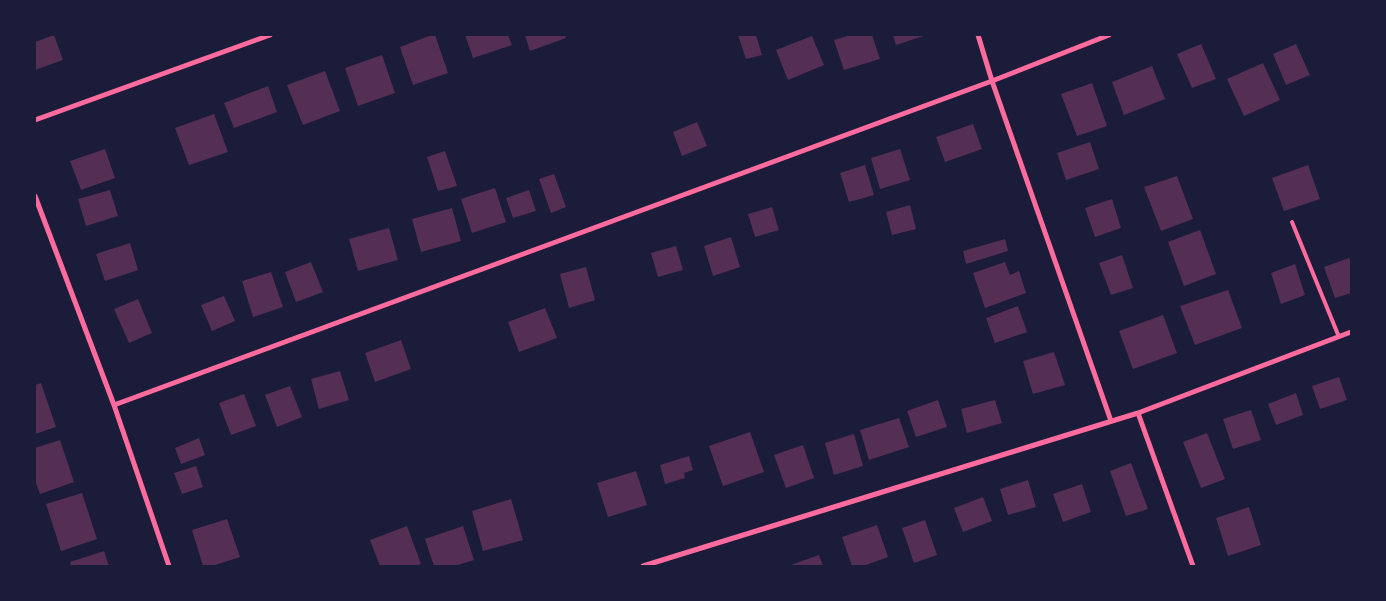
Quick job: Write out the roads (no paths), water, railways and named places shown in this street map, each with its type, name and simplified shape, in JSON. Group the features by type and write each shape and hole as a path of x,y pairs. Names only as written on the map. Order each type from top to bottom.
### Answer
{"street":[{"path":"35,120 270,35"},
{"path":"978,35 992,81 1111,421"},
{"path":"114,405 992,81 1109,35"},
{"path":"35,196 114,405 169,566"},
{"path":"643,566 1138,413 1351,332"},
{"path":"1138,413 1193,566"}],"lane":[{"path":"1292,222 1339,337"}]}
